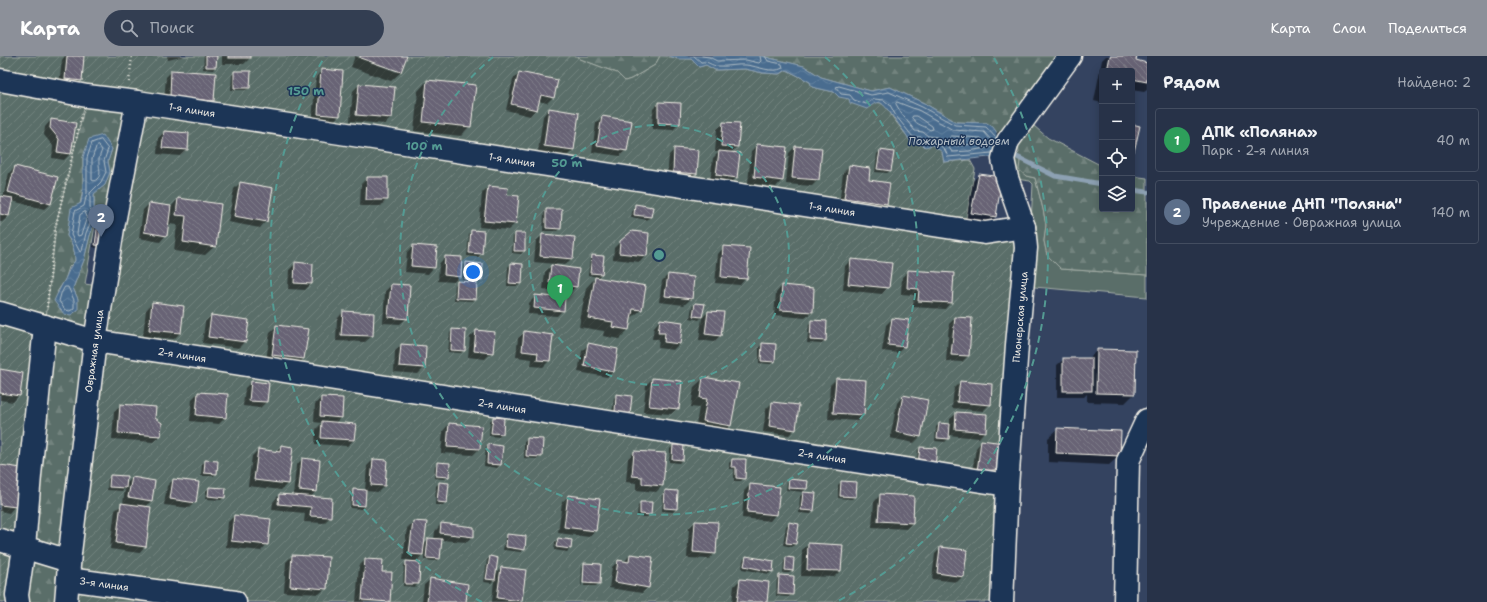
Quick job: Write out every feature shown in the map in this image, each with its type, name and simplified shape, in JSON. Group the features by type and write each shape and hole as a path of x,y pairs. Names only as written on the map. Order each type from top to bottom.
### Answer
{"street":[{"name":"Пионерская улица","path":"1002,602 1007,485 1017,345 1026,248 1024,227 1007,178 1005,150 1070,56"},
{"name":"1-я линия","path":"0,80 86,96 132,101 985,233 1024,227"},
{"name":"Овражная улица","path":"66,602 95,342 132,101"},
{"name":"2-я линия","path":"0,313 95,342 1007,485"},
{"path":"18,602 17,595 24,547 45,326"},
{"path":"1125,602 1128,461 1147,420"},
{"name":"3-я линия","path":"0,540 24,547 69,570 235,602"}],"path":[{"path":"132,56 132,101"},
{"path":"45,326 55,229 86,96"}],"green space":[{"path":"0,56 578,56 580,59 617,73 625,81 655,65 660,56 664,56 691,59 699,67 706,65 715,70 745,69 763,73 779,74 787,70 810,82 812,87 834,92 849,99 881,103 887,107 893,118 911,142 919,141 936,146 942,152 944,162 970,160 975,169 964,230 1023,227 1002,602 66,602 135,102 87,96 56,224 29,477 18,602 0,602"},
{"path":"578,56 660,56 655,65 625,81 617,73 580,59"},
{"path":"761,56 1070,56 1002,140 987,123 956,122 924,103 890,87 871,91 821,77 804,66"},
{"path":"87,96 135,101 113,228 95,226 85,284 104,287 66,602 18,602 29,477 56,224","holes":["112,149 108,161 110,172 105,185 94,193 94,207 97,217 90,235 84,260 73,288 78,299 57,292 65,280 69,267 75,261 75,254 71,242 67,236 72,208 80,204 83,189 83,157"]},
{"path":"1034,126 1048,138 1099,164 1099,212 1135,212 1135,176 1147,178 1147,275 1061,269 1047,255 1044,241 1046,225 1035,178 1026,176 1019,170 1020,161 1016,156 1019,153 1018,144 1022,137"},
{"path":"1016,156 1020,161 1026,176 1035,178 1046,225 1044,241 1047,255 1061,269 1147,275 1147,297 1023,286 1031,223 1033,184 1030,181 1016,179 1014,159"}],"water":[{"name":"Пожарный водоем","path":"669,56 761,56 804,66 821,77 871,91 890,87 924,103 956,122 987,123 993,127 1002,140 998,156 944,162 942,152 933,145 925,147 919,141 911,142 891,114 881,103 875,103 867,109 850,103 849,99 839,97 834,92 812,87 810,82 787,70 779,74 763,73 745,69 715,70 706,65 699,67 691,59 678,59"},
{"path":"103,135 112,149 108,161 110,172 105,185 94,194 94,207 97,217 90,235 84,260 73,288 78,299 78,310 71,315 64,314 54,301 75,261 75,254 71,242 67,236 71,208 81,203 83,189 83,157 89,139"}],"building":[{"path":"67,56 84,56 82,81 65,79"},
{"path":"206,56 217,56 216,67 206,67"},
{"path":"228,56 251,56 251,58 228,58"},
{"path":"360,56 407,56 401,72 360,58"},
{"path":"1110,56 1137,56 1136,60 1147,63 1147,82 1135,80 1135,68 1108,68"},
{"path":"321,69 343,71 340,116 318,114"},
{"path":"171,70 216,73 214,101 170,97"},
{"path":"234,71 251,71 250,88 234,88"},
{"path":"519,72 558,80 554,98 541,95 537,110 511,104"},
{"path":"427,80 476,85 471,127 423,122"},
{"path":"359,84 395,87 392,118 356,115"},
{"path":"658,102 681,103 680,124 658,123"},
{"path":"549,108 579,113 574,150 544,146"},
{"path":"602,116 632,121 627,151 597,146"},
{"path":"51,119 76,123 71,154 57,152 59,139 50,128"},
{"path":"723,122 740,123 738,147 721,146"},
{"path":"1135,125 1140,126 1135,148"},
{"path":"164,131 189,133 188,150 162,148"},
{"path":"757,144 787,147 783,181 754,177"},
{"path":"795,146 822,148 819,180 792,178"},
{"path":"674,148 699,150 697,174 673,172"},
{"path":"880,150 894,152 891,171 877,169"},
{"path":"719,151 740,153 737,178 716,175"},
{"path":"849,165 870,168 869,180 890,183 887,204 844,198"},
{"path":"15,166 58,177 51,204 8,192"},
{"path":"979,174 1002,177 996,217 971,213"},
{"path":"367,177 388,177 388,200 366,200"},
{"path":"240,182 273,188 267,222 234,216"},
{"path":"488,186 508,188 507,195 519,196 516,224 484,221"},
{"path":"0,196 13,198 9,216 0,214"},
{"path":"178,198 221,204 216,247 183,242 186,216 176,215"},
{"path":"149,203 171,206 167,236 144,232"},
{"path":"635,204 653,207 651,217 634,215"},
{"path":"546,209 562,209 561,229 546,228"},
{"path":"97,229 107,230 105,246 95,245"},
{"path":"471,230 484,231 482,254 469,253"},
{"path":"632,231 649,233 647,256 619,253 620,241"},
{"path":"515,233 525,233 525,251 514,251"},
{"path":"542,234 575,237 573,259 540,256"},
{"path":"413,245 437,247 435,268 411,266"},
{"path":"723,246 750,248 747,279 721,277"},
{"path":"592,255 604,256 602,274 590,273"},
{"path":"445,256 462,257 461,277 444,275"},
{"path":"851,259 892,263 889,288 848,284"},
{"path":"295,262 313,264 312,284 294,283"},
{"path":"466,262 483,264 482,280 465,279"},
{"path":"511,263 523,264 522,284 509,283"},
{"path":"551,265 579,269 577,287 549,283"},
{"path":"908,270 954,273 952,303 918,301 919,289 907,288"},
{"path":"668,274 694,277 692,299 665,296"},
{"path":"595,277 646,286 642,310 633,309 629,330 612,327 613,322 588,318"},
{"path":"457,281 477,282 476,299 456,298"},
{"path":"391,284 410,285 408,319 388,317"},
{"path":"782,285 814,288 813,312 780,310"},
{"path":"535,295 565,298 564,311 534,308"},
{"path":"152,302 184,306 181,333 149,330"},
{"path":"695,303 705,304 702,317 693,316"},
{"path":"343,311 374,313 373,336 341,335"},
{"path":"708,311 724,312 721,336 705,334"},
{"path":"211,315 249,320 246,342 208,337"},
{"path":"955,317 972,318 969,356 951,355"},
{"path":"892,318 909,320 905,347 888,345"},
{"path":"660,319 683,322 680,344 664,342 665,333 658,333"},
{"path":"811,320 827,321 826,341 810,340"},
{"path":"276,325 309,329 304,359 272,355"},
{"path":"452,329 466,330 465,351 451,350"},
{"path":"476,330 495,332 493,353 474,351"},
{"path":"524,331 553,335 550,361 537,360 538,353 522,351"},
{"path":"588,343 618,349 614,372 584,366"},
{"path":"762,343 776,344 775,362 761,361"},
{"path":"401,344 426,346 425,368 399,366"},
{"path":"1097,349 1136,350 1135,394 1096,393"},
{"path":"1063,358 1092,358 1092,391 1063,391"},
{"path":"0,369 23,373 20,396 0,393"},
{"path":"703,377 739,383 731,426 703,421 707,399 700,398"},
{"path":"652,378 682,381 679,409 649,406"},
{"path":"836,378 866,380 864,415 833,413"},
{"path":"251,381 269,383 267,402 249,401"},
{"path":"960,381 992,384 991,405 957,402"},
{"path":"198,392 228,394 226,418 196,415"},
{"path":"616,394 632,396 630,414 615,412"},
{"path":"903,395 928,400 921,437 896,432"},
{"path":"321,397 343,398 342,418 320,416"},
{"path":"772,402 799,405 796,430 769,426"},
{"path":"120,404 156,407 155,418 162,423 161,436 118,433"},
{"path":"956,412 987,414 986,432 955,429"},
{"path":"493,417 504,418 503,434 491,433"},
{"path":"322,421 356,424 354,440 321,438"},
{"path":"449,423 482,426 480,449 447,447"},
{"path":"939,423 950,424 949,439 937,438"},
{"path":"1057,428 1121,431 1120,456 1056,453"},
{"path":"527,438 543,439 542,457 526,456"},
{"path":"981,440 1004,443 1001,469 977,472"},
{"path":"488,444 503,446 501,465 487,464"},
{"path":"281,445 293,447 288,484 254,480 258,449 280,452"},
{"path":"673,445 684,445 683,460 672,459"},
{"path":"920,447 937,448 935,467 918,465"},
{"path":"634,451 666,453 663,486 642,484 642,477 632,476"},
{"path":"302,458 320,460 317,492 299,490"},
{"path":"373,459 387,460 385,486 371,485"},
{"path":"732,459 746,459 745,479 736,478 736,467 731,467"},
{"path":"205,460 218,461 217,474 204,473"},
{"path":"437,462 450,463 449,477 436,476"},
{"path":"0,465 22,468 16,507 0,505"},
{"path":"110,475 127,476 126,488 109,487"},
{"path":"132,477 155,481 152,501 128,497"},
{"path":"173,479 199,482 196,503 170,499"},
{"path":"789,479 808,481 807,489 788,488"},
{"path":"841,481 857,482 856,497 840,496"},
{"path":"439,482 449,483 447,503 437,502"},
{"path":"750,484 780,487 777,515 747,512"},
{"path":"209,487 226,488 225,498 208,496"},
{"path":"353,489 366,490 365,506 352,505"},
{"path":"665,490 678,491 677,509 664,508"},
{"path":"803,492 816,493 814,511 801,510"},
{"path":"279,494 332,498 331,517 310,516 311,507 278,504"},
{"path":"880,494 914,496 913,523 878,521"},
{"path":"568,495 600,499 596,531 564,527"},
{"path":"640,502 652,502 651,515 640,514"},
{"path":"121,503 151,507 146,547 116,543"},
{"path":"234,515 271,519 268,545 231,541"},
{"path":"413,521 427,522 423,555 409,554"},
{"path":"695,521 718,522 716,554 693,552"},
{"path":"789,522 799,524 796,544 786,543"},
{"path":"441,523 474,527 474,537 440,533"},
{"path":"507,534 526,536 525,550 506,547"},
{"path":"428,538 442,539 440,559 426,558"},
{"path":"558,538 572,540 571,549 556,547"},
{"path":"808,543 843,545 841,571 807,570"},
{"path":"940,547 967,550 964,577 937,573"},
{"path":"630,554 653,557 649,588 615,582 618,560 629,562"},
{"path":"292,555 329,557 327,589 290,586"},
{"path":"490,556 498,558 495,580 486,579"},
{"path":"746,556 774,561 773,572 744,566"},
{"path":"786,557 794,558 793,571 785,570"},
{"path":"365,559 383,560 382,572 392,572 390,602 362,600"},
{"path":"406,561 420,562 419,584 405,584"},
{"path":"584,563 601,564 600,584 583,583"},
{"path":"501,567 526,570 522,601 497,598"},
{"path":"779,575 794,576 793,595 778,594"},
{"path":"430,578 468,584 466,602 427,602"},
{"path":"740,579 769,582 767,602 737,602"}],"waterway":[{"path":"1011,154 1055,176 1099,183"},
{"path":"1135,190 1147,192"}],"place":[{"name":"Правление ДНП \"Поляна\"","path":"101,237"},
{"name":"ДПК «Поляна»","path":"560,308"}]}
